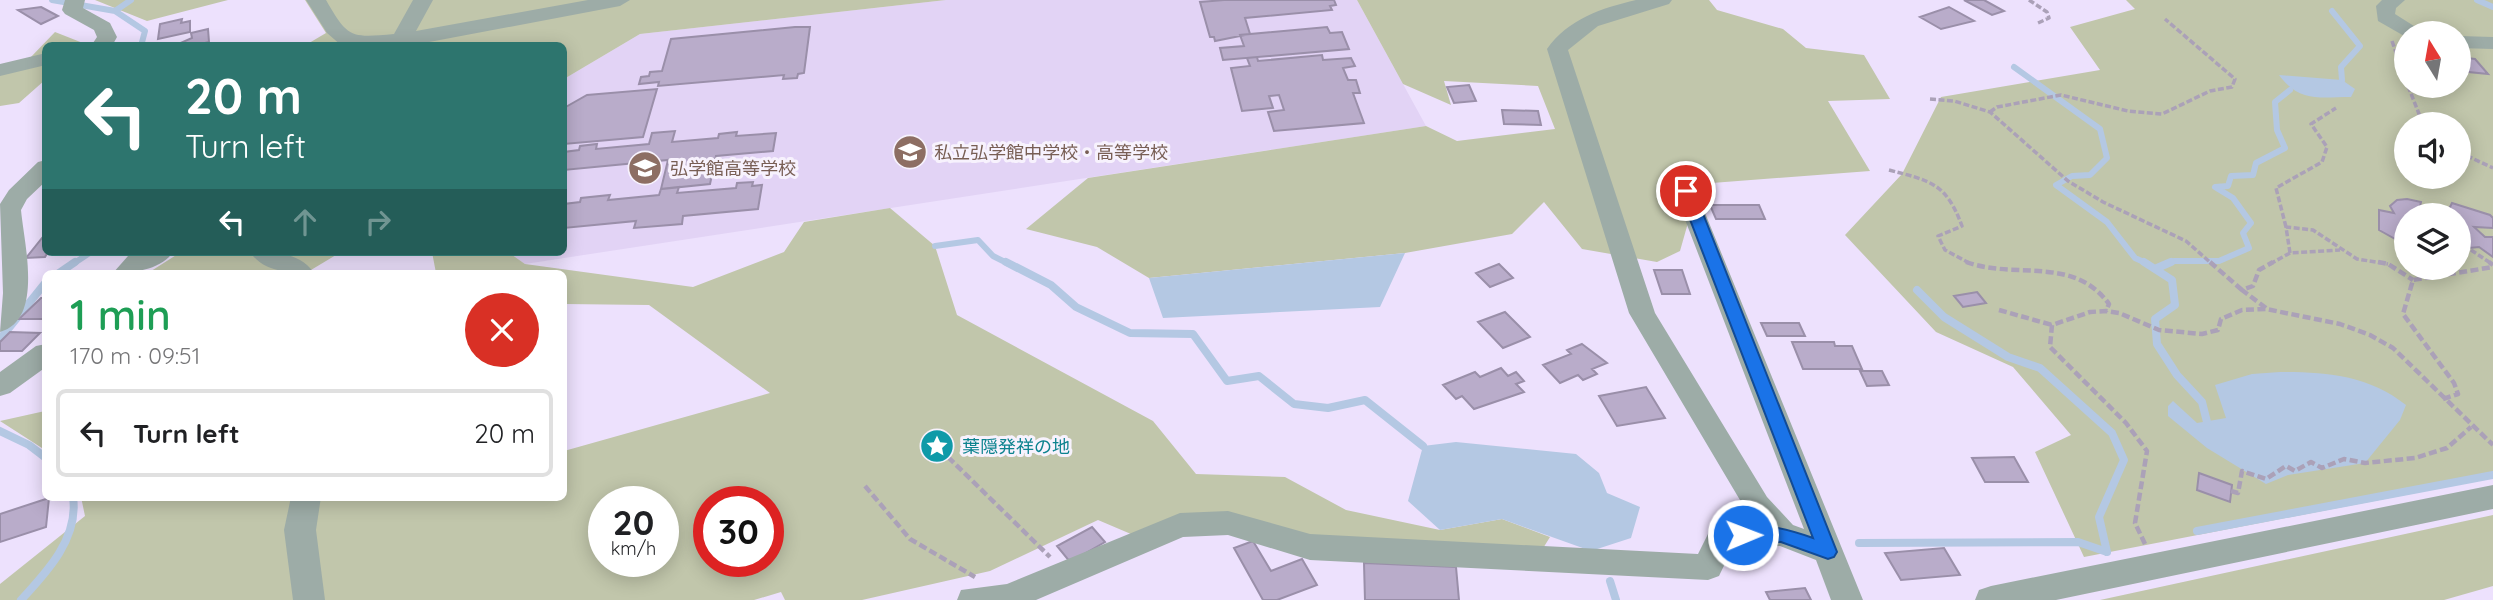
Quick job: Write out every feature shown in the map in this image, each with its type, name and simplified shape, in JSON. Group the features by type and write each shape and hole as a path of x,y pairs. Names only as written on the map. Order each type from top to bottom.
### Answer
{"street":[{"path":"316,0 335,31 351,42 398,42 620,0"},
{"path":"398,42 423,0"},
{"path":"1662,0 1611,12 1570,32 1557,49 1642,313 1756,505 1782,534"},
{"path":"2389,1 2385,17 2394,22"},
{"path":"73,5 103,27 107,37 104,42"},
{"path":"2471,42 2493,43"},
{"path":"0,70 42,60"},
{"path":"0,323 11,309 16,293 9,210 17,195 42,171"},
{"path":"1686,191 1847,600"},
{"path":"129,270 137,262 151,256"},
{"path":"270,256 296,270"},
{"path":"0,386 42,357"},
{"path":"1991,600 2493,496"},
{"path":"305,501 300,530 309,600"},
{"path":"973,600 1009,597 1180,525 1228,523 1310,547 1707,567 1723,535 1782,534 1828,552"}],"path":[{"path":"2029,0 2047,12 2049,18 2038,23"},
{"path":"1990,112 1997,107 2048,95 2061,95 2128,111 2162,114 2210,91 2232,87 2235,79 2165,19"},
{"path":"1930,99 1955,101 1990,112 2058,174 2103,202 2165,229 2266,309"},
{"path":"2290,253 2276,188 2322,162 2327,147 2311,124 2336,108"},
{"path":"2471,158 2493,168"},
{"path":"1889,170 1938,185 1952,197 1962,226 1938,236 1940,244 1960,261 2000,270 2062,272 2102,292 2109,304 2105,312"},
{"path":"2286,227 2313,230 2357,259 2388,264 2394,268"},
{"path":"2242,290 2253,286 2259,270 2290,253 2342,250"},
{"path":"2471,250 2493,266"},
{"path":"2471,270 2493,266"},
{"path":"2413,280 2403,314 2454,383 2458,394 2443,399"},
{"path":"1999,310 2052,325 2090,312 2119,313 2159,330 2202,334 2218,330 2221,319 2242,310 2266,309 2340,324 2370,335 2393,348 2471,427 2493,445"},
{"path":"2052,325 2050,347 2069,369 2137,434 2147,451 2135,523 2146,546"},
{"path":"2231,491 2238,493 2242,471 2266,479 2286,466 2295,471 2311,462 2322,468 2344,458 2365,463 2415,458 2447,448 2471,427"},
{"path":"948,457 1034,538 1064,574"},
{"path":"865,486 910,539 1009,597"}],"shaded area":[{"name":"私立弘学館中学校・高等学校","path":"946,0 1357,0 1426,126 525,264 514,256 567,256 567,77 640,34"}],"green space":[{"path":"95,0 228,0 147,21"},
{"path":"305,0 946,0 640,34 567,77 567,42 311,42 326,33"},
{"path":"1357,0 1709,0 1717,10 1783,29 1806,48 1864,55 1890,99 1828,101 1870,171 1699,184 1680,251 1657,262 1582,249 1544,202 1512,234 1405,253 1149,278 1097,247 1026,229 1088,178 1426,126 1457,141 1555,129 1538,86 1444,81 1451,105 1403,84"},
{"path":"2126,0 2493,0 2493,478 2084,557 2035,452 2071,435 2013,367 1936,332 1845,235 1902,174 1941,97 2100,70 2070,27 2135,9"},
{"path":"55,32 80,42 45,42"},
{"path":"42,46 42,83 19,103 0,106 0,66 29,59"},
{"path":"890,208 935,246 957,315 1153,421 1196,474 1285,477 1346,510 1440,530 1502,519 1550,537 1537,558 1310,547 1228,523 1145,540 1098,520 990,571 862,600 785,600 781,592 754,600 0,600 0,584 85,516 82,501 567,501 567,450 770,393 649,305 567,304 567,270 435,270 433,256 514,256 525,264 693,287 784,252 804,222"},
{"path":"175,256 334,256 311,270 153,270"},
{"path":"42,412 42,448 0,421"},
{"path":"2493,515 2493,586 2444,600 2100,600"}],"water":[{"path":"2279,75 2342,80 2355,89 2351,97 2311,96 2295,90"},
{"path":"1405,253 1380,307 1163,318 1149,278"},
{"path":"2314,373 2362,381 2406,405 2400,420 2365,463 2288,475 2266,484 2207,448 2168,416 2168,406 2173,401 2197,423 2226,418 2215,385 2252,374"},
{"path":"1456,442 1576,454 1599,473 1607,493 1640,507 1631,538 1591,551 1502,519 1440,530 1408,501 1423,446"}],"building":[{"path":"1334,0 1336,5 1330,6 1332,10 1245,18 1250,34 1215,41 1214,37 1210,37 1200,2"},
{"path":"1964,0 1984,0 2004,11 1992,15"},
{"path":"41,7 58,16 41,24 18,10"},
{"path":"1949,7 1974,21 1941,29 1920,17"},
{"path":"182,19 181,23 190,21 190,32 158,39 160,24"},
{"path":"810,27 804,73 798,74 797,78 783,79 784,75 658,86 659,82 639,84 641,77 649,76 650,72 662,71 671,39"},
{"path":"1327,27 1330,33 1342,32 1349,49 1223,60 1220,48 1244,46 1240,35"},
{"path":"208,29 209,42 183,42 192,38 191,33"},
{"path":"1322,55 1323,60 1351,58 1355,66 1343,68 1348,80 1356,80 1360,93 1353,93 1364,123 1274,131 1268,112 1284,110 1279,95 1269,96 1273,108 1242,111 1231,68 1250,66 1247,58 1257,57 1258,61"},
{"path":"2471,58 2475,59 2488,74 2471,72"},
{"path":"1469,85 1476,101 1454,103 1447,87"},
{"path":"657,89 643,137 567,144 567,106 587,95"},
{"path":"1502,110 1538,111 1541,125 1504,124"},
{"path":"675,131 672,142 718,138 719,134 737,132 736,136 776,133 773,151 716,156 710,184 661,189 668,160 567,170 567,152 579,150 580,146 597,144 596,149 649,144 652,133"},
{"path":"753,182 752,186 762,185 758,209 683,216 682,224 634,228 636,221 567,228 567,204 580,202 581,198 610,195 608,200 659,195 661,189 679,187 677,193 736,188 737,183"},
{"path":"2397,200 2421,202 2394,203 2394,213 2390,206"},
{"path":"1710,205 1759,205 1765,219 1716,219"},
{"path":"2471,209 2493,218 2493,228 2474,227 2485,237 2493,237 2493,257 2479,247 2471,248"},
{"path":"2379,210 2394,213 2394,238 2379,230"},
{"path":"42,238 42,256 45,257 26,258"},
{"path":"1499,264 1513,278 1490,287 1476,273"},
{"path":"1654,270 1682,270 1690,294 1662,294"},
{"path":"1977,292 1986,303 1963,307 1954,296"},
{"path":"41,298 42,298 42,319 19,319"},
{"path":"1505,312 1530,337 1503,348 1478,322"},
{"path":"1761,323 1799,323 1805,336 1767,336"},
{"path":"10,332 40,333 22,351 0,351 0,342"},
{"path":"1792,342 1834,342 1835,346 1852,346 1862,369 1803,369"},
{"path":"1582,344 1607,363 1592,369 1597,374 1583,380 1578,375 1560,383 1543,365 1571,354 1567,350"},
{"path":"1501,368 1508,376 1516,372 1524,381 1516,384 1524,392 1474,409 1462,396 1456,399 1443,385 1475,372 1480,377"},
{"path":"1860,371 1882,371 1889,385 1867,386"},
{"path":"1646,387 1665,418 1617,426 1599,396"},
{"path":"2014,457 2028,482 1985,482 1972,458"},
{"path":"2199,473 2232,485 2230,502 2197,490"},
{"path":"42,500 49,501 46,527 0,542 0,514"},
{"path":"1092,527 1105,542 1070,562 1057,546"},
{"path":"1253,541 1271,571 1302,559 1317,585 1277,600 1263,600 1234,548"},
{"path":"1944,548 1960,575 1901,580 1885,553"},
{"path":"1364,563 1456,567 1459,600 1365,600"},
{"path":"1805,588 1811,600 1770,600 1766,592"}],"waterway":[{"path":"52,0 115,11"},
{"path":"115,11 131,0"},
{"path":"2477,0 2493,7"},
{"path":"115,11 145,31 142,42"},
{"path":"2332,11 2360,46 2341,67 2342,80"},
{"path":"2014,67 2100,129 2107,158 2090,175 2072,176 2056,185 2107,222 2135,258 2145,263"},
{"path":"2167,264 2174,261 2219,261 2249,248 2243,233 2251,223 2233,198 2215,187 2228,186 2231,176 2253,175 2256,163 2285,148 2277,130 2275,102 2290,90"},
{"path":"935,246 978,240 993,256 1009,264"},
{"path":"73,264 85,256"},
{"path":"63,270 75,262"},
{"path":"1006,262 1051,285 1076,307 1130,333 1193,334 1227,381 1259,376 1294,404 1328,408 1365,400 1423,446"},
{"path":"2157,268 2171,262"},
{"path":"2145,263 2172,280 2175,305 2155,319 2157,344 2177,375 2202,402 2207,422"},
{"path":"0,339 42,287"},
{"path":"1859,543 2078,542 2107,552 2099,517 2124,460 2112,433 2040,368 2008,357 1944,317 1917,290"},
{"path":"0,431 29,445 42,455"},
{"path":"2197,531 2493,475"},
{"path":"21,600 41,578 66,540 74,512 73,501"},
{"path":"1610,581 1616,600"}],"place":[{"name":"私立弘学館中学校・高等学校","path":"910,152"},
{"name":"弘学館高等学校","path":"645,168"},
{"name":"葉隠発祥の地","path":"937,446"}],"route":[{"path":"1686,191 1828,552 1782,534 1743,535"}]}
